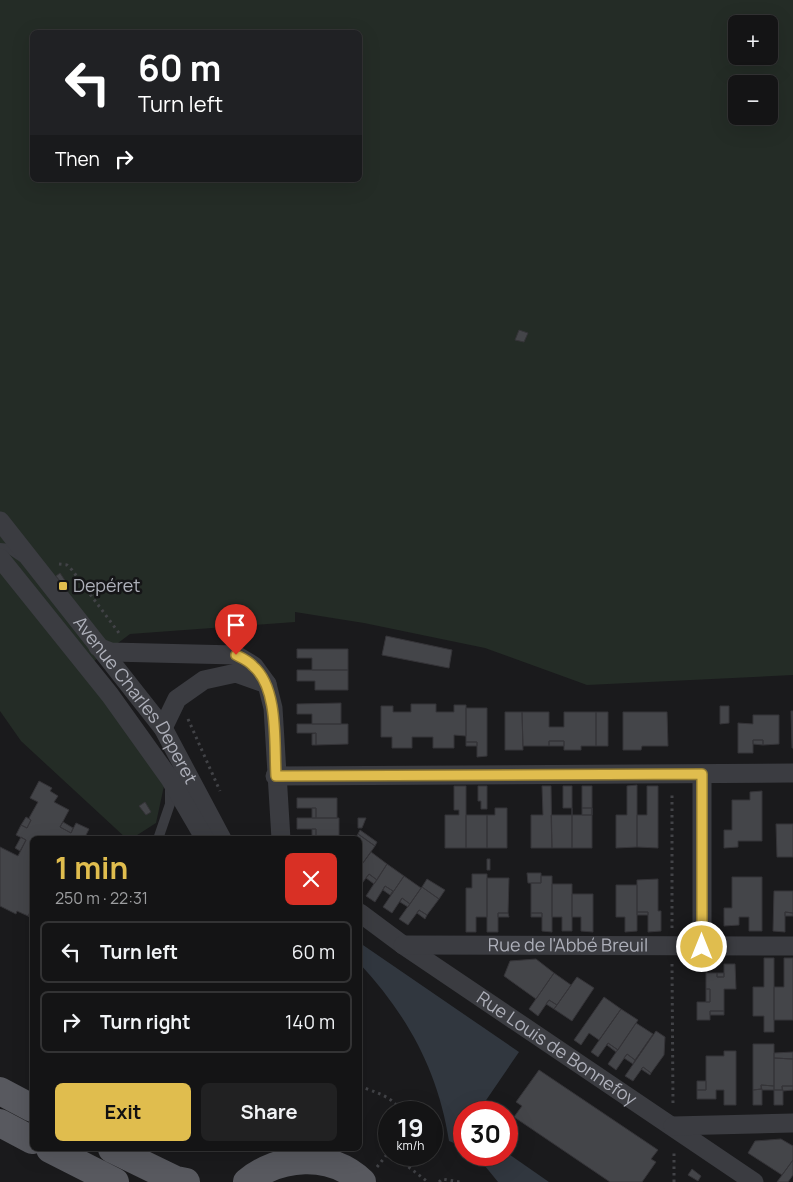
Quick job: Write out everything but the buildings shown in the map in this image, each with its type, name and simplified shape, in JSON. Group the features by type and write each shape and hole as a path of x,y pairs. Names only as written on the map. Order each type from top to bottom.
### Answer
{"main road":[{"path":"0,1091 30,1107"},
{"path":"0,1123 30,1139"},
{"path":"54,1151 115,1182"},
{"path":"116,1151 176,1180 186,1182"},
{"path":"247,1182 277,1157 353,1166"}],"street":[{"name":"Avenue Charles Deperet","path":"0,521 163,728 220,836"},
{"name":"Avenue Charles Deperet","path":"0,558 6,572 110,695 170,779 203,836"},
{"path":"98,647 111,652 236,655 254,666 267,684 272,708 281,836"},
{"path":"163,728 177,698 204,680 236,673 267,684"},
{"path":"702,774 702,947"},
{"path":"276,776 793,774"},
{"name":"Rue Louis de Bonnefoy","path":"362,915 403,946 754,1182"},
{"name":"Rue de l'Abbé Breuil","path":"403,946 793,946"},
{"path":"673,1126 793,1123"}],"lane":[{"path":"0,548 10,549 37,568"},
{"path":"159,836 170,804 170,779"}],"path":[{"path":"177,698 222,795"},
{"path":"672,773 674,1182"},
{"path":"362,1087 392,1101"},
{"path":"353,1166 378,1156"},
{"path":"407,1166 428,1182"},
{"path":"439,1182 442,1179 460,1182"}],"shaded area":[{"path":"0,0 793,0 793,675 587,685 485,648 364,623 295,612 295,622 130,634 82,670 164,786 156,823 136,836 124,836 21,741 0,711"},
{"path":"362,944 519,1052 486,1101 453,1101 453,1143 449,1141 443,1112 443,1101 440,1101 429,1068 406,1024 393,1004 362,966"},
{"path":"518,1160 549,1182 498,1182 485,1166 518,1166"}],"place":[{"name":"Depéret","path":"63,586"}],"route":[{"path":"236,655 254,666 267,684 272,708 276,776 702,774 702,947"}]}
